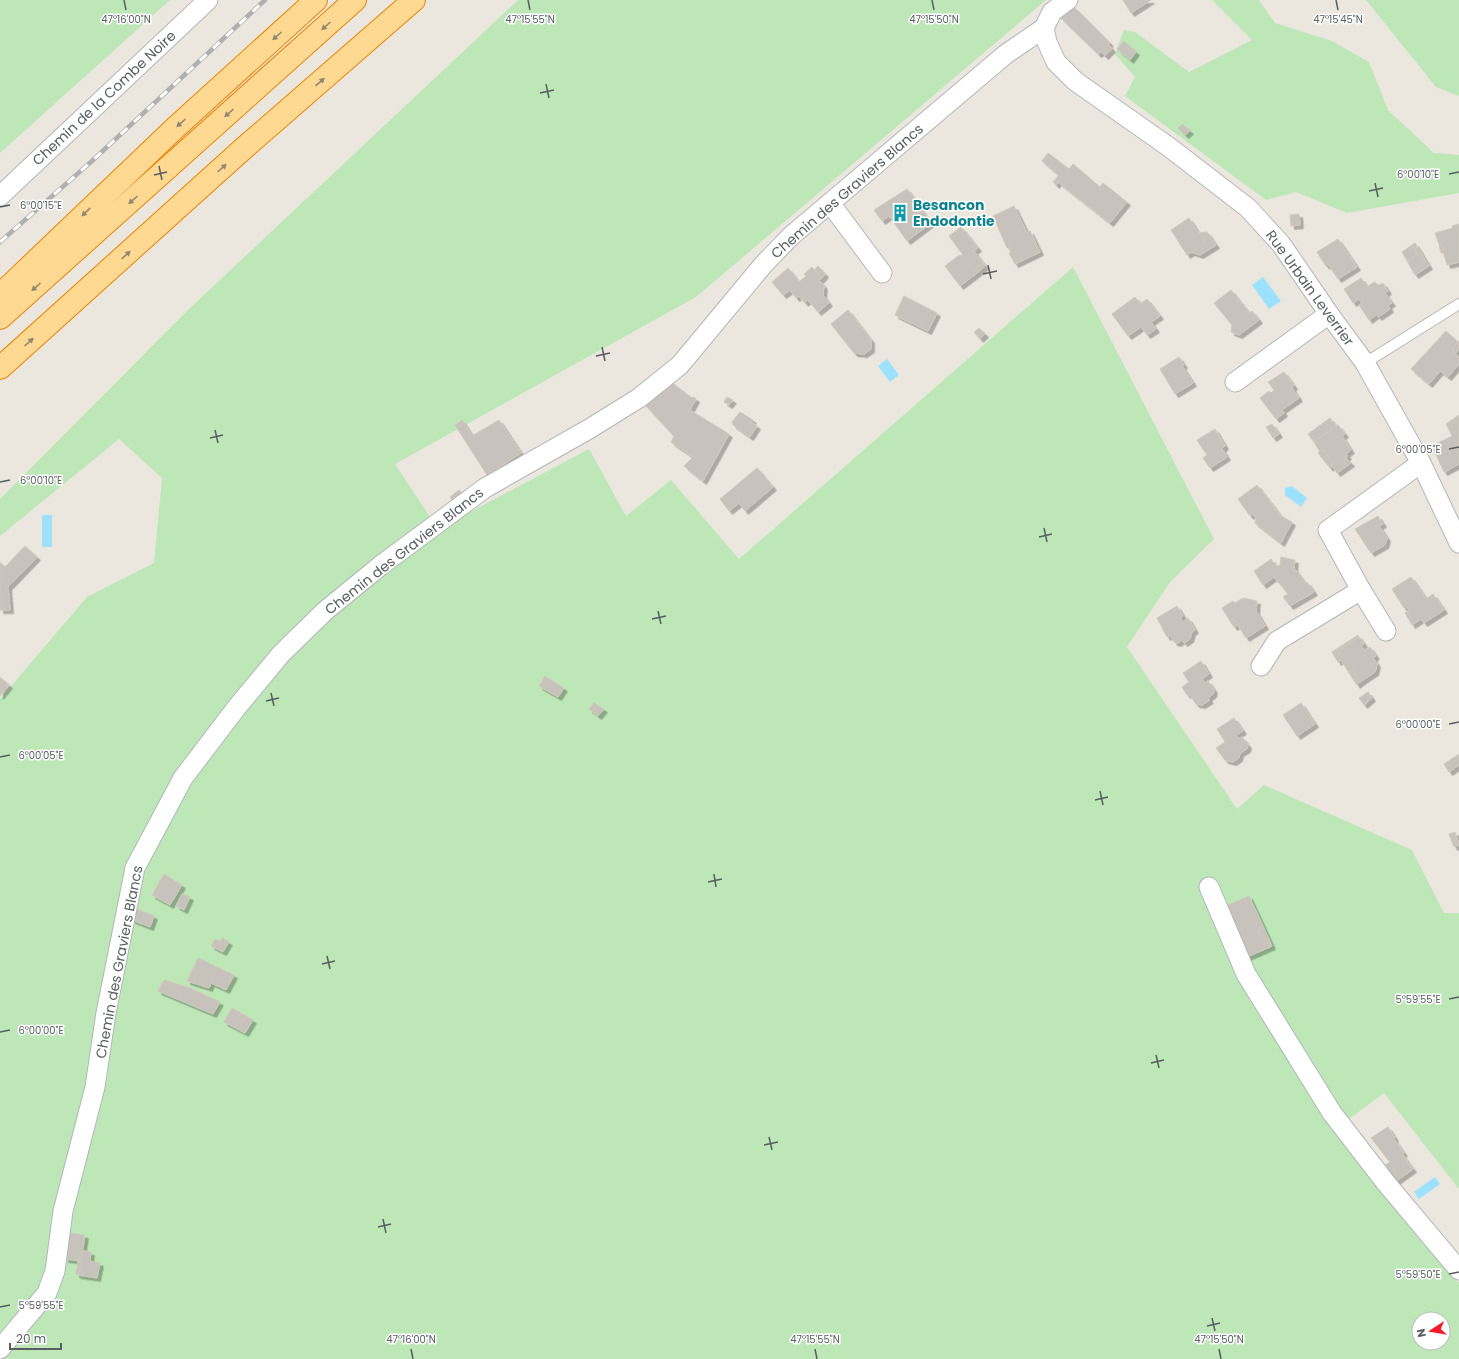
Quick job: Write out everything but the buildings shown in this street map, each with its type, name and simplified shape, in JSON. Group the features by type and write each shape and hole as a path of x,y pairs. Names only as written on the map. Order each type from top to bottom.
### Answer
{"highway":[{"path":"0,294 175,128 316,0"},
{"path":"0,318 355,0"},
{"path":"0,368 244,148 414,0"}],"street":[{"name":"Chemin de la Combe Noire","path":"0,196 208,0"},
{"path":"1044,28 1052,12 1068,0"},
{"name":"Chemin des Graviers Blancs","path":"0,1349 47,1293 55,1271 63,1211 95,1087 106,1013 135,868 183,778 237,707 281,654 325,611 380,566 486,488 589,429 639,398 680,365 763,265 792,236 1006,54 1044,28"},
{"name":"Rue Urbain Leverrier","path":"1044,28 1047,42 1056,62 1075,81 1169,147 1248,208 1281,244 1328,314 1365,364 1420,463 1459,543"},
{"path":"830,203 882,273"},
{"path":"1235,382 1328,314"},
{"path":"1386,631 1361,590 1328,530 1420,463"},
{"path":"1261,666 1277,641 1361,590"},
{"path":"1209,887 1246,974 1332,1113 1386,1183 1459,1270"}],"lane":[{"path":"1365,364 1459,304"}],"green space":[{"path":"0,0 170,0 0,153"},
{"path":"518,0 1046,0 696,297 395,464 438,529 589,449 626,516 671,480 739,559 1073,267 1214,539 1170,582 1127,647 1237,809 1264,785 1412,850 1444,913 1459,913 1459,1189 1384,1093 1333,1131 1419,1239 1459,1283 1459,1359 0,1359 0,699 87,597 154,563 162,478 119,439 0,536 0,499 190,308"},
{"path":"1212,0 1259,0 1275,23 1332,41 1369,62 1388,110 1434,153 1459,155 1459,193 1347,213 1296,192 1266,200 1125,96 1135,77 1115,54 1124,30 1135,32 1189,72 1252,40"},
{"path":"1366,0 1459,0 1459,96 1436,87"}],"water":[{"path":"1263,277 1281,301 1269,309 1252,285"},
{"path":"887,359 899,375 890,382 878,366"},
{"path":"1292,486 1307,498 1301,507 1285,495 1285,488"},
{"path":"42,515 52,515 52,547 42,547"},
{"path":"1435,1177 1440,1184 1419,1199 1414,1192"}],"railway":[{"path":"0,242 92,161 265,0"}],"place":[{"name":"Besancon Endodontie","path":"900,213"}]}
